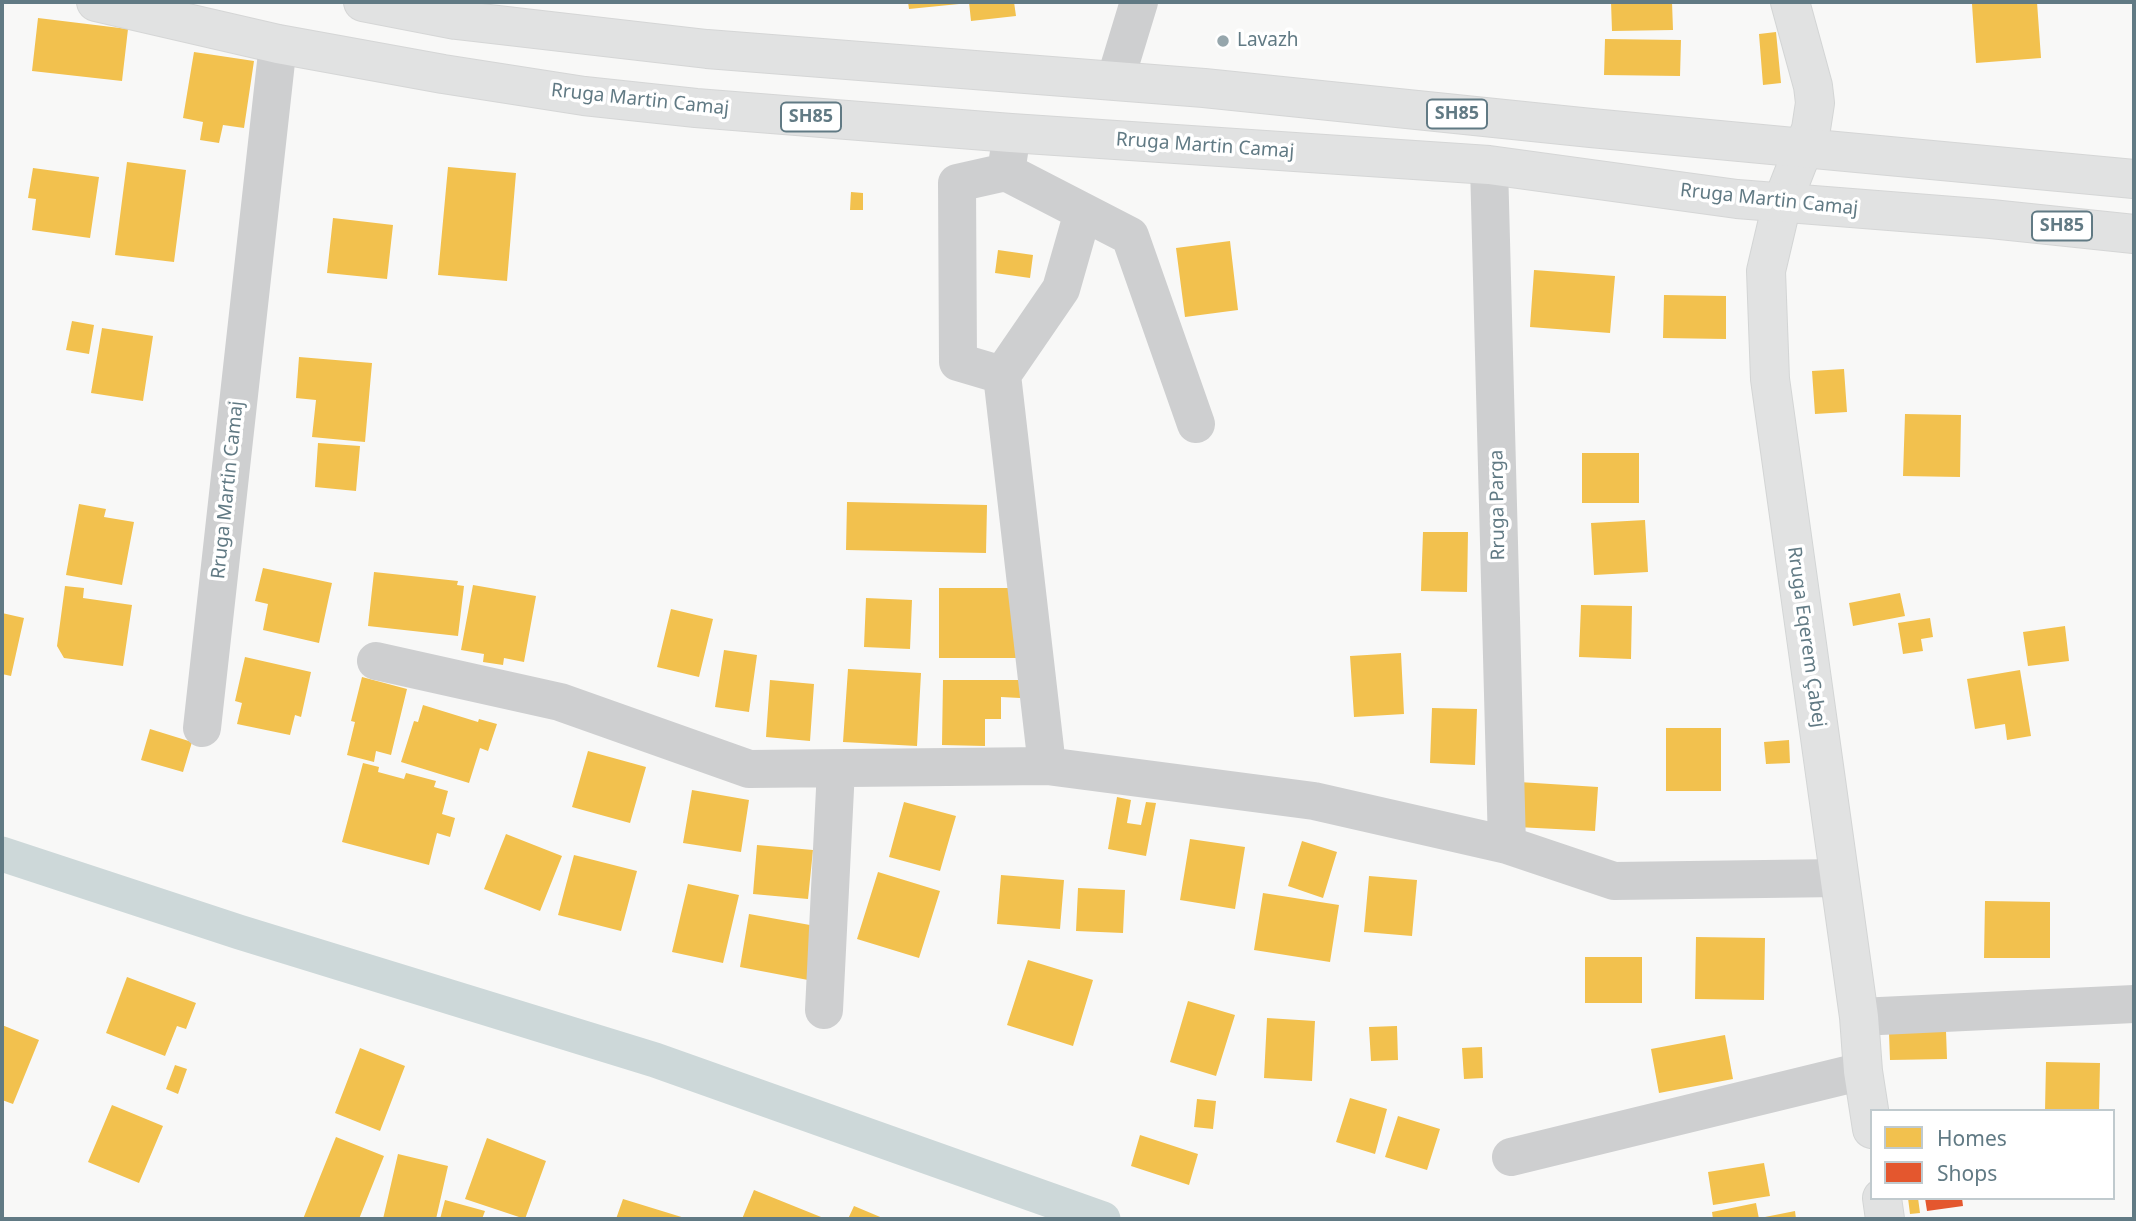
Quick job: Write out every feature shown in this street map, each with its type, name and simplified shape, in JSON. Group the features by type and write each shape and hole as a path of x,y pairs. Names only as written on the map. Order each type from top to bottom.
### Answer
{"main road":[{"name":"Rruga Martin Camaj","path":"96,2 278,44 584,96 696,108 1011,133 1489,165 1737,199 2134,233"},
{"name":"SH85","path":"363,2 456,20 707,50 1204,88 2134,179"},
{"name":"Rruga Eqerem Çabej","path":"1790,2 1813,86 1815,103 1811,129 1782,203 1766,271 1770,379 1859,1017 1870,1116"},
{"path":"1882,1200 1885,1219"}],"street":[{"path":"1115,81 1139,2"},
{"name":"Rruga Martin Camaj","path":"202,728 278,44"},
{"path":"1006,172 1011,133"},
{"name":"Rruga Parga","path":"1489,165 1507,845"},
{"path":"1002,375 958,362 957,183 1006,172 1130,236 1196,424"},
{"path":"1047,766 1002,375 1061,289 1083,212"},
{"path":"376,660 560,702 749,769 1047,766 1314,801 1507,845 1614,881 1840,878"},
{"path":"824,1010 836,769"},
{"path":"1859,1017 2134,1004"},
{"path":"1511,1157 1863,1071"}],"building: Homes":[{"path":"908,2 959,2 959,4 909,9"},
{"path":"969,2 1014,2 1016,16 971,21"},
{"path":"1611,2 1672,2 1673,30 1612,31"},
{"path":"2037,2 2041,58 1976,63 1972,4"},
{"path":"38,18 128,29 122,81 32,71"},
{"path":"1776,32 1781,83 1763,85 1759,34"},
{"path":"1605,39 1681,40 1680,76 1604,75"},
{"path":"194,52 254,61 244,128 223,125 219,143 200,140 203,122 183,118"},
{"path":"127,162 186,170 174,262 115,255"},
{"path":"448,167 516,173 507,281 438,275"},
{"path":"33,168 99,177 90,238 32,230 36,199 28,198"},
{"path":"851,192 863,193 863,210 850,210"},
{"path":"333,218 393,225 387,279 327,273"},
{"path":"1230,241 1238,310 1185,317 1176,248"},
{"path":"998,250 1033,255 1030,278 995,273"},
{"path":"1534,270 1615,276 1610,333 1530,327"},
{"path":"1664,295 1726,296 1726,339 1663,338"},
{"path":"72,321 94,325 89,354 66,350"},
{"path":"102,328 153,336 143,401 91,393"},
{"path":"299,357 372,363 365,442 312,437 316,400 296,398"},
{"path":"1844,369 1847,412 1815,414 1812,371"},
{"path":"1905,414 1961,415 1960,477 1903,476"},
{"path":"318,443 360,446 356,491 315,487"},
{"path":"1582,453 1639,453 1639,503 1582,503"},
{"path":"847,502 987,505 986,553 846,550"},
{"path":"79,504 106,509 104,517 134,522 122,585 66,575"},
{"path":"1645,520 1648,572 1594,575 1591,523"},
{"path":"1423,532 1468,532 1467,592 1421,591"},
{"path":"263,568 332,583 319,643 263,630 268,604 255,601"},
{"path":"374,572 458,581 457,585 464,586 458,636 368,626"},
{"path":"473,585 536,596 524,662 504,658 503,665 483,662 484,654 461,650"},
{"path":"65,586 84,588 83,598 132,605 123,666 64,658 57,646"},
{"path":"939,588 1016,588 1016,658 939,658"},
{"path":"1900,593 1905,616 1853,626 1849,603"},
{"path":"866,598 912,600 910,649 864,647"},
{"path":"1581,605 1632,606 1631,659 1579,657"},
{"path":"671,609 713,619 699,677 657,667"},
{"path":"2,613 24,618 11,676 2,674"},
{"path":"1930,618 1933,637 1921,639 1923,651 1903,654 1898,623"},
{"path":"2065,626 2069,661 2028,666 2023,632"},
{"path":"724,650 757,655 749,712 715,707"},
{"path":"1401,653 1404,714 1354,717 1350,656"},
{"path":"245,657 311,672 301,717 295,715 290,735 237,724 242,703 235,701"},
{"path":"848,669 921,673 917,746 843,742"},
{"path":"2020,670 2031,736 2007,740 2005,724 1975,729 1967,679"},
{"path":"362,677 407,689 391,755 376,751 374,762 347,755 355,722 351,721"},
{"path":"770,680 814,684 810,741 766,737"},
{"path":"943,680 1020,680 1020,698 1001,697 1001,719 985,719 985,746 942,745"},
{"path":"423,705 478,722 479,719 497,724 488,751 480,748 469,783 401,762 414,721 418,722"},
{"path":"1432,708 1477,709 1475,765 1430,763"},
{"path":"1666,728 1721,728 1721,791 1666,791"},
{"path":"150,729 192,742 183,772 141,760"},
{"path":"1789,740 1790,763 1766,764 1764,742"},
{"path":"588,751 646,767 630,823 572,807"},
{"path":"363,763 379,767 378,772 404,779 406,773 436,781 434,787 448,791 442,814 455,818 450,837 437,833 429,865 342,842"},
{"path":"1519,782 1598,787 1595,831 1517,827"},
{"path":"692,790 749,800 741,852 683,843"},
{"path":"1117,797 1131,800 1127,823 1141,825 1146,802 1156,803 1146,856 1108,849"},
{"path":"904,802 956,816 940,871 889,857"},
{"path":"506,834 562,856 540,911 484,889"},
{"path":"1190,839 1245,847 1235,909 1180,900"},
{"path":"1302,841 1337,852 1323,898 1288,886"},
{"path":"757,845 813,850 808,899 753,894"},
{"path":"574,855 637,871 621,931 558,915"},
{"path":"878,872 940,891 919,958 857,939"},
{"path":"1001,875 1064,880 1060,929 997,924"},
{"path":"1369,876 1417,880 1412,936 1364,932"},
{"path":"688,884 739,895 723,963 672,952"},
{"path":"1078,888 1125,890 1123,933 1076,931"},
{"path":"1263,893 1339,905 1330,962 1254,950"},
{"path":"1985,901 2050,902 2050,958 1984,958"},
{"path":"749,914 821,927 808,980 740,967"},
{"path":"1696,937 1765,938 1764,1000 1695,999"},
{"path":"1585,957 1642,957 1642,1003 1585,1003"},
{"path":"1028,960 1093,980 1073,1046 1007,1025"},
{"path":"127,977 196,1003 186,1029 177,1026 165,1056 106,1033"},
{"path":"1188,1001 1235,1015 1216,1076 1170,1062"},
{"path":"1267,1018 1315,1021 1312,1081 1264,1078"},
{"path":"2,1025 39,1040 13,1104 2,1100"},
{"path":"1397,1026 1398,1060 1371,1061 1369,1027"},
{"path":"1946,1031 1947,1059 1890,1060 1889,1033"},
{"path":"1725,1035 1733,1079 1659,1093 1651,1049"},
{"path":"1482,1047 1483,1078 1464,1079 1462,1048"},
{"path":"360,1048 405,1066 380,1131 335,1113"},
{"path":"2046,1062 2100,1063 2099,1109 2045,1109"},
{"path":"175,1065 187,1069 178,1094 166,1089"},
{"path":"1350,1098 1387,1109 1375,1154 1336,1142"},
{"path":"1197,1099 1216,1101 1213,1129 1194,1127"},
{"path":"112,1105 163,1126 139,1183 88,1162"},
{"path":"1398,1116 1440,1129 1427,1170 1385,1157"},
{"path":"1140,1135 1198,1154 1189,1185 1131,1166"},
{"path":"336,1137 384,1156 359,1219 303,1219"},
{"path":"487,1138 546,1161 525,1219 465,1199"},
{"path":"398,1154 448,1166 436,1219 383,1219"},
{"path":"1764,1163 1770,1196 1713,1205 1708,1172"},
{"path":"754,1190 826,1219 742,1219"},
{"path":"623,1199 688,1219 616,1219"},
{"path":"445,1200 485,1211 482,1219 440,1219"},
{"path":"1908,1200 1918,1200 1920,1213 1910,1214"},
{"path":"1756,1203 1759,1219 1713,1219 1712,1212"},
{"path":"854,1206 885,1219 848,1219"},
{"path":"1795,1211 1796,1219 1760,1219 1760,1218"}],"building: Shops":[{"path":"1925,1200 1962,1200 1963,1206 1927,1211"}],"waterway":[{"path":"2,854 239,932 655,1060 1103,1219"}],"place":[{"name":"Lavazh","path":"1223,41"}]}
